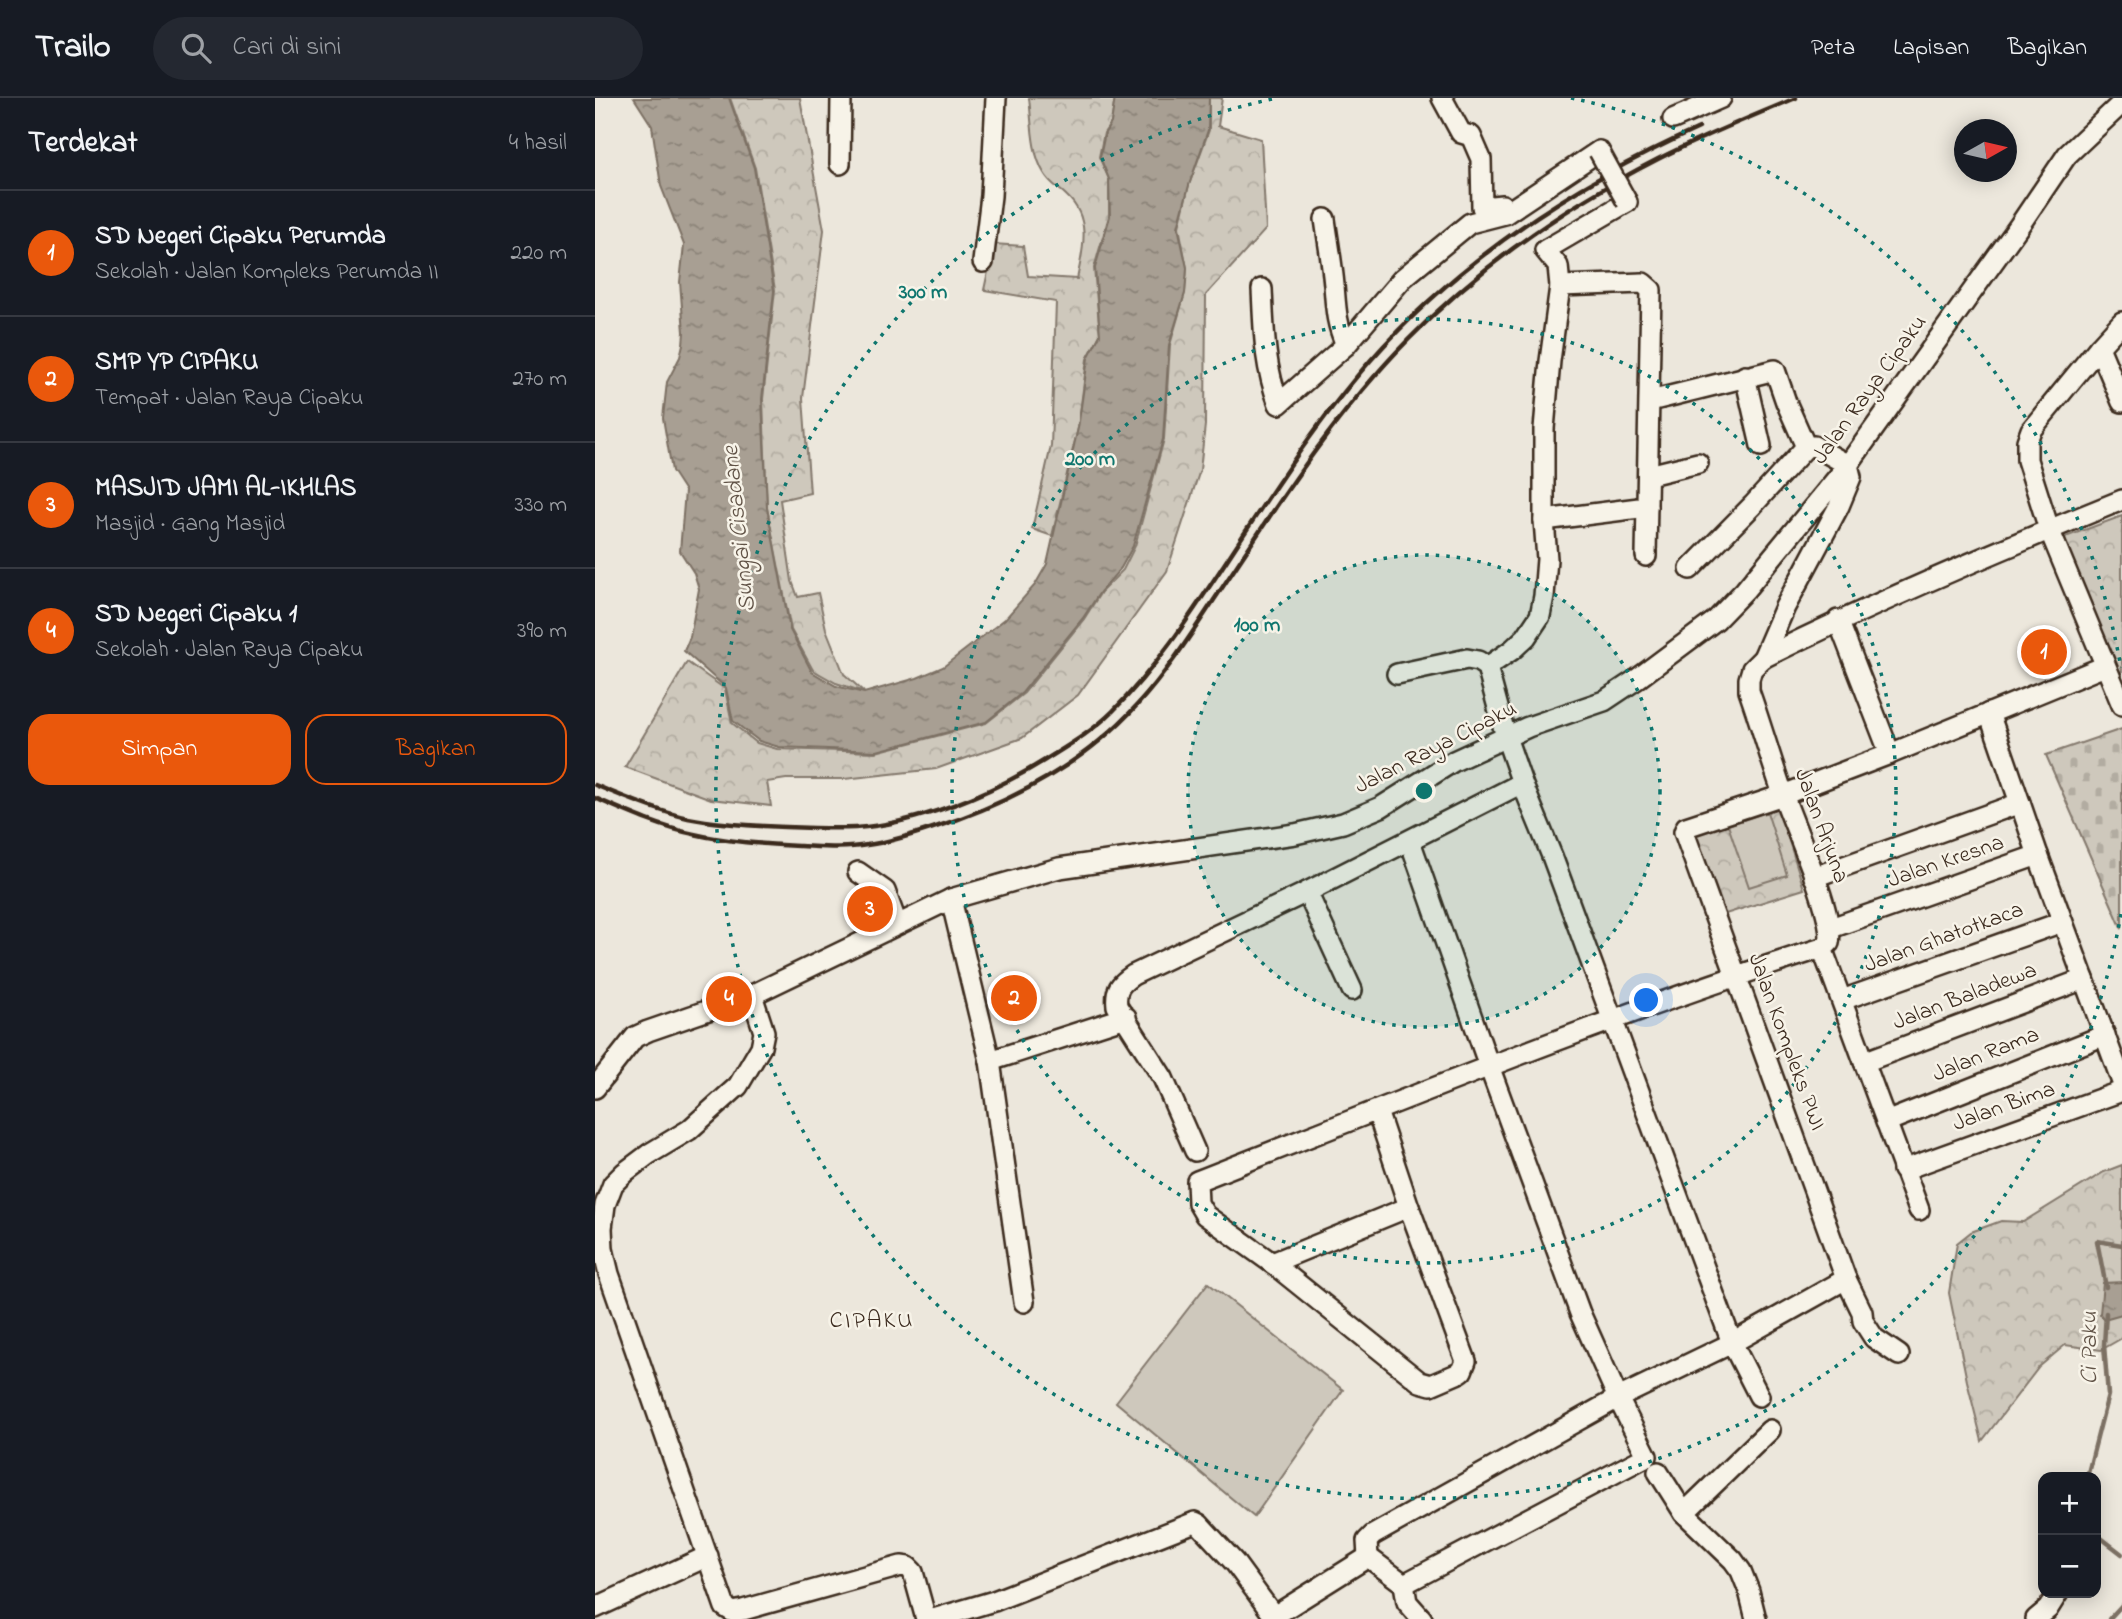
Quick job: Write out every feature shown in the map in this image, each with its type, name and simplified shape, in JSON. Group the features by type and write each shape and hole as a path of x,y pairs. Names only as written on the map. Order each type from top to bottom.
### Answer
{"street":[{"path":"840,164 841,98"},
{"path":"983,262 990,211 996,98"},
{"path":"1442,98 1461,133 1471,136 1481,159 1482,207 1502,205 1505,214"},
{"path":"1673,119 1721,98"},
{"name":"Jalan Raya Cipaku","path":"595,1088 635,1037 753,995 951,899 1059,868 1295,834 1343,823 1381,807 1454,761 1528,727 1604,701 1716,620 1745,590 1848,465 2067,155 2122,103"},
{"path":"1262,289 1265,352 1279,404 1346,345 1403,278 1470,223 1505,214 1599,151 1627,202 1545,250 1558,265 1560,286 1544,419 1544,520 1547,559 1540,616 1512,650 1487,667"},
{"path":"1325,219 1335,308 1346,345"},
{"path":"1560,286 1643,283 1651,290 1646,556"},
{"path":"2122,322 2031,430 2027,441 2028,460 2049,529 2122,705"},
{"path":"2099,347 2122,402"},
{"path":"1650,401 1770,370 1777,371 1786,402 1806,447"},
{"path":"1745,376 1761,446"},
{"path":"1690,569 1806,447 1814,446 1848,465"},
{"path":"1649,475 1698,463"},
{"name":"Jalan Arjuna","path":"1831,929 1749,691 1749,678 1752,669 1763,658 1785,607 1839,506 1851,477 1848,465"},
{"path":"1763,658 1838,620 2122,500"},
{"path":"1544,520 1647,507"},
{"path":"1785,607 1808,635"},
{"path":"1838,620 1890,754"},
{"path":"1397,674 1467,659 1478,661 1487,667 1521,783 1552,856 1732,1343 1759,1396"},
{"path":"1783,795 2105,666"},
{"path":"1989,713 2062,922 2122,1082"},
{"path":"1195,1151 1163,1078 1117,1006 1116,995 1126,980 1410,841 1521,783"},
{"name":"Jalan Kompleks PWI","path":"1783,795 1686,827 1684,832 1846,1279 1862,1312 1863,1321 1874,1338 1899,1355"},
{"path":"1814,877 2020,803"},
{"path":"1404,1584 1647,1456 1580,1313 1410,841"},
{"name":"Jalan Kresna","path":"1831,929 2038,855"},
{"path":"859,872 885,891 897,924"},
{"path":"1307,892 1352,990"},
{"path":"951,899 990,1061 1024,1302"},
{"name":"Jalan Ghatotkaca","path":"1842,1000 2062,922"},
{"path":"1377,1111 1466,1361 1465,1367 1459,1373 1436,1384 1426,1385 1420,1382 1272,1263 1205,1215 1198,1203 1197,1181 1489,1066 1737,975 1822,948 1829,943 1831,929"},
{"path":"1822,948 1919,1210"},
{"name":"Jalan Baladewa","path":"1864,1062 2084,979"},
{"path":"753,995 764,1032 761,1047 738,1086 689,1130 649,1154 613,1184 605,1205 603,1249 725,1607 733,1612 901,1566 908,1567 913,1572 926,1619"},
{"path":"990,1061 1126,1017"},
{"name":"Jalan Rama","path":"1886,1122 2105,1035"},
{"name":"Jalan Bima","path":"1903,1170 2122,1091"},
{"path":"1272,1263 1409,1207"},
{"path":"1422,1619 1407,1602 1404,1584 1368,1557 1367,1541 1373,1535 1618,1398 1732,1343 1846,1279"},
{"path":"1684,1513 1770,1430"},
{"path":"1658,1472 1684,1513 1741,1571 1756,1619"},
{"path":"933,1619 994,1601 1195,1522 1234,1563 1275,1618 1368,1557"},
{"path":"595,1608 708,1556"},
{"path":"2036,1619 2048,1609 2055,1598"}],"green space":[{"path":"730,98 800,98 824,230 803,398 810,493 780,500 792,581 798,597 818,593 826,629 844,674 864,692 836,683 813,670 791,630 767,508 763,399 775,290 755,168"},
{"path":"1029,98 1115,98 1111,123 1104,133 1099,157 1109,179 1109,216 1094,268 1100,335 1087,359 1078,428 1052,536 1032,529 1051,446 1056,302 984,290 994,244 1023,246 1028,276 1077,279 1083,246 1083,225 1075,205 1049,180 1040,165 1033,137"},
{"path":"1209,98 1222,98 1218,126 1261,139 1266,229 1206,295 1205,425 1200,470 1167,571 1078,695 1022,738 936,769 844,779 786,779 767,782 771,806 711,799 625,767 687,662 725,689 732,723 757,743 777,749 876,752 986,723 1024,693 1084,619 1101,592 1123,570 1135,546 1164,439 1170,345 1185,293 1187,268 1179,227 1189,185 1209,130"},
{"path":"2122,516 2122,704 2060,539"},
{"path":"2122,729 2122,929 2046,755"},
{"path":"1775,796 1804,889 1716,917 1686,828"},
{"path":"1767,812 1787,875 1749,887 1728,825"},
{"path":"2122,1165 2122,1338 2101,1350 2065,1345 2039,1367 1982,1441 1949,1293 1957,1243 1971,1232 2001,1221 2023,1222 2104,1172"},
{"path":"1208,1283 1343,1390 1254,1517 1116,1402"}],"water":[{"name":"Sungai Cisadane","path":"634,98 729,98 754,168 774,291 762,399 767,508 790,630 812,672 836,686 864,693 917,678 943,667 1005,619 1035,585 1047,564 1078,428 1088,358 1100,335 1095,268 1110,216 1109,179 1100,157 1105,133 1111,123 1115,98 1209,98 1208,130 1178,227 1187,268 1185,293 1169,345 1163,439 1133,546 1121,568 1022,693 986,722 877,751 779,747 759,741 733,721 726,688 684,651 690,637 699,589 694,573 680,551 685,491 672,471 663,418 667,382 680,357 683,344 680,282 684,245 661,186 652,126"},
{"path":"2122,1282 2122,1314 2104,1319 2100,1314 2103,1283"}],"waterway":[{"name":"Ci Paku","path":"2106,1287 2097,1241 2122,1245"},
{"name":"Ci Paku","path":"2088,1472 2108,1395 2104,1345 2106,1313"},
{"name":"Ci Paku","path":"2097,1535 2122,1554"},
{"name":"Ci Paku","path":"2109,1619 2122,1605"}],"railway":[{"path":"595,798 656,823 707,837 842,847 884,842 933,828 990,807 1044,779 1094,746 1150,691 1332,428 1381,368 1436,313 1494,263 1557,217 1590,197 1675,151 1796,98"},
{"path":"595,785 653,808 700,820 761,826 855,828 904,820 954,805 1002,784 1045,760 1097,725 1144,677 1185,623 1311,435 1370,361 1405,324 1442,289 1522,227 1608,173 1699,128"}],"place":[{"name":"SD Negeri Cipaku Perumda","path":"2044,652"},
{"name":"MASJID JAMI AL-IKHLAS","path":"870,909"},
{"name":"SMP YP CIPAKU","path":"1014,998"},
{"name":"SD Negeri Cipaku 1","path":"729,999"}],"district":[{"name":"CIPAKU","path":"872,1321"}]}
